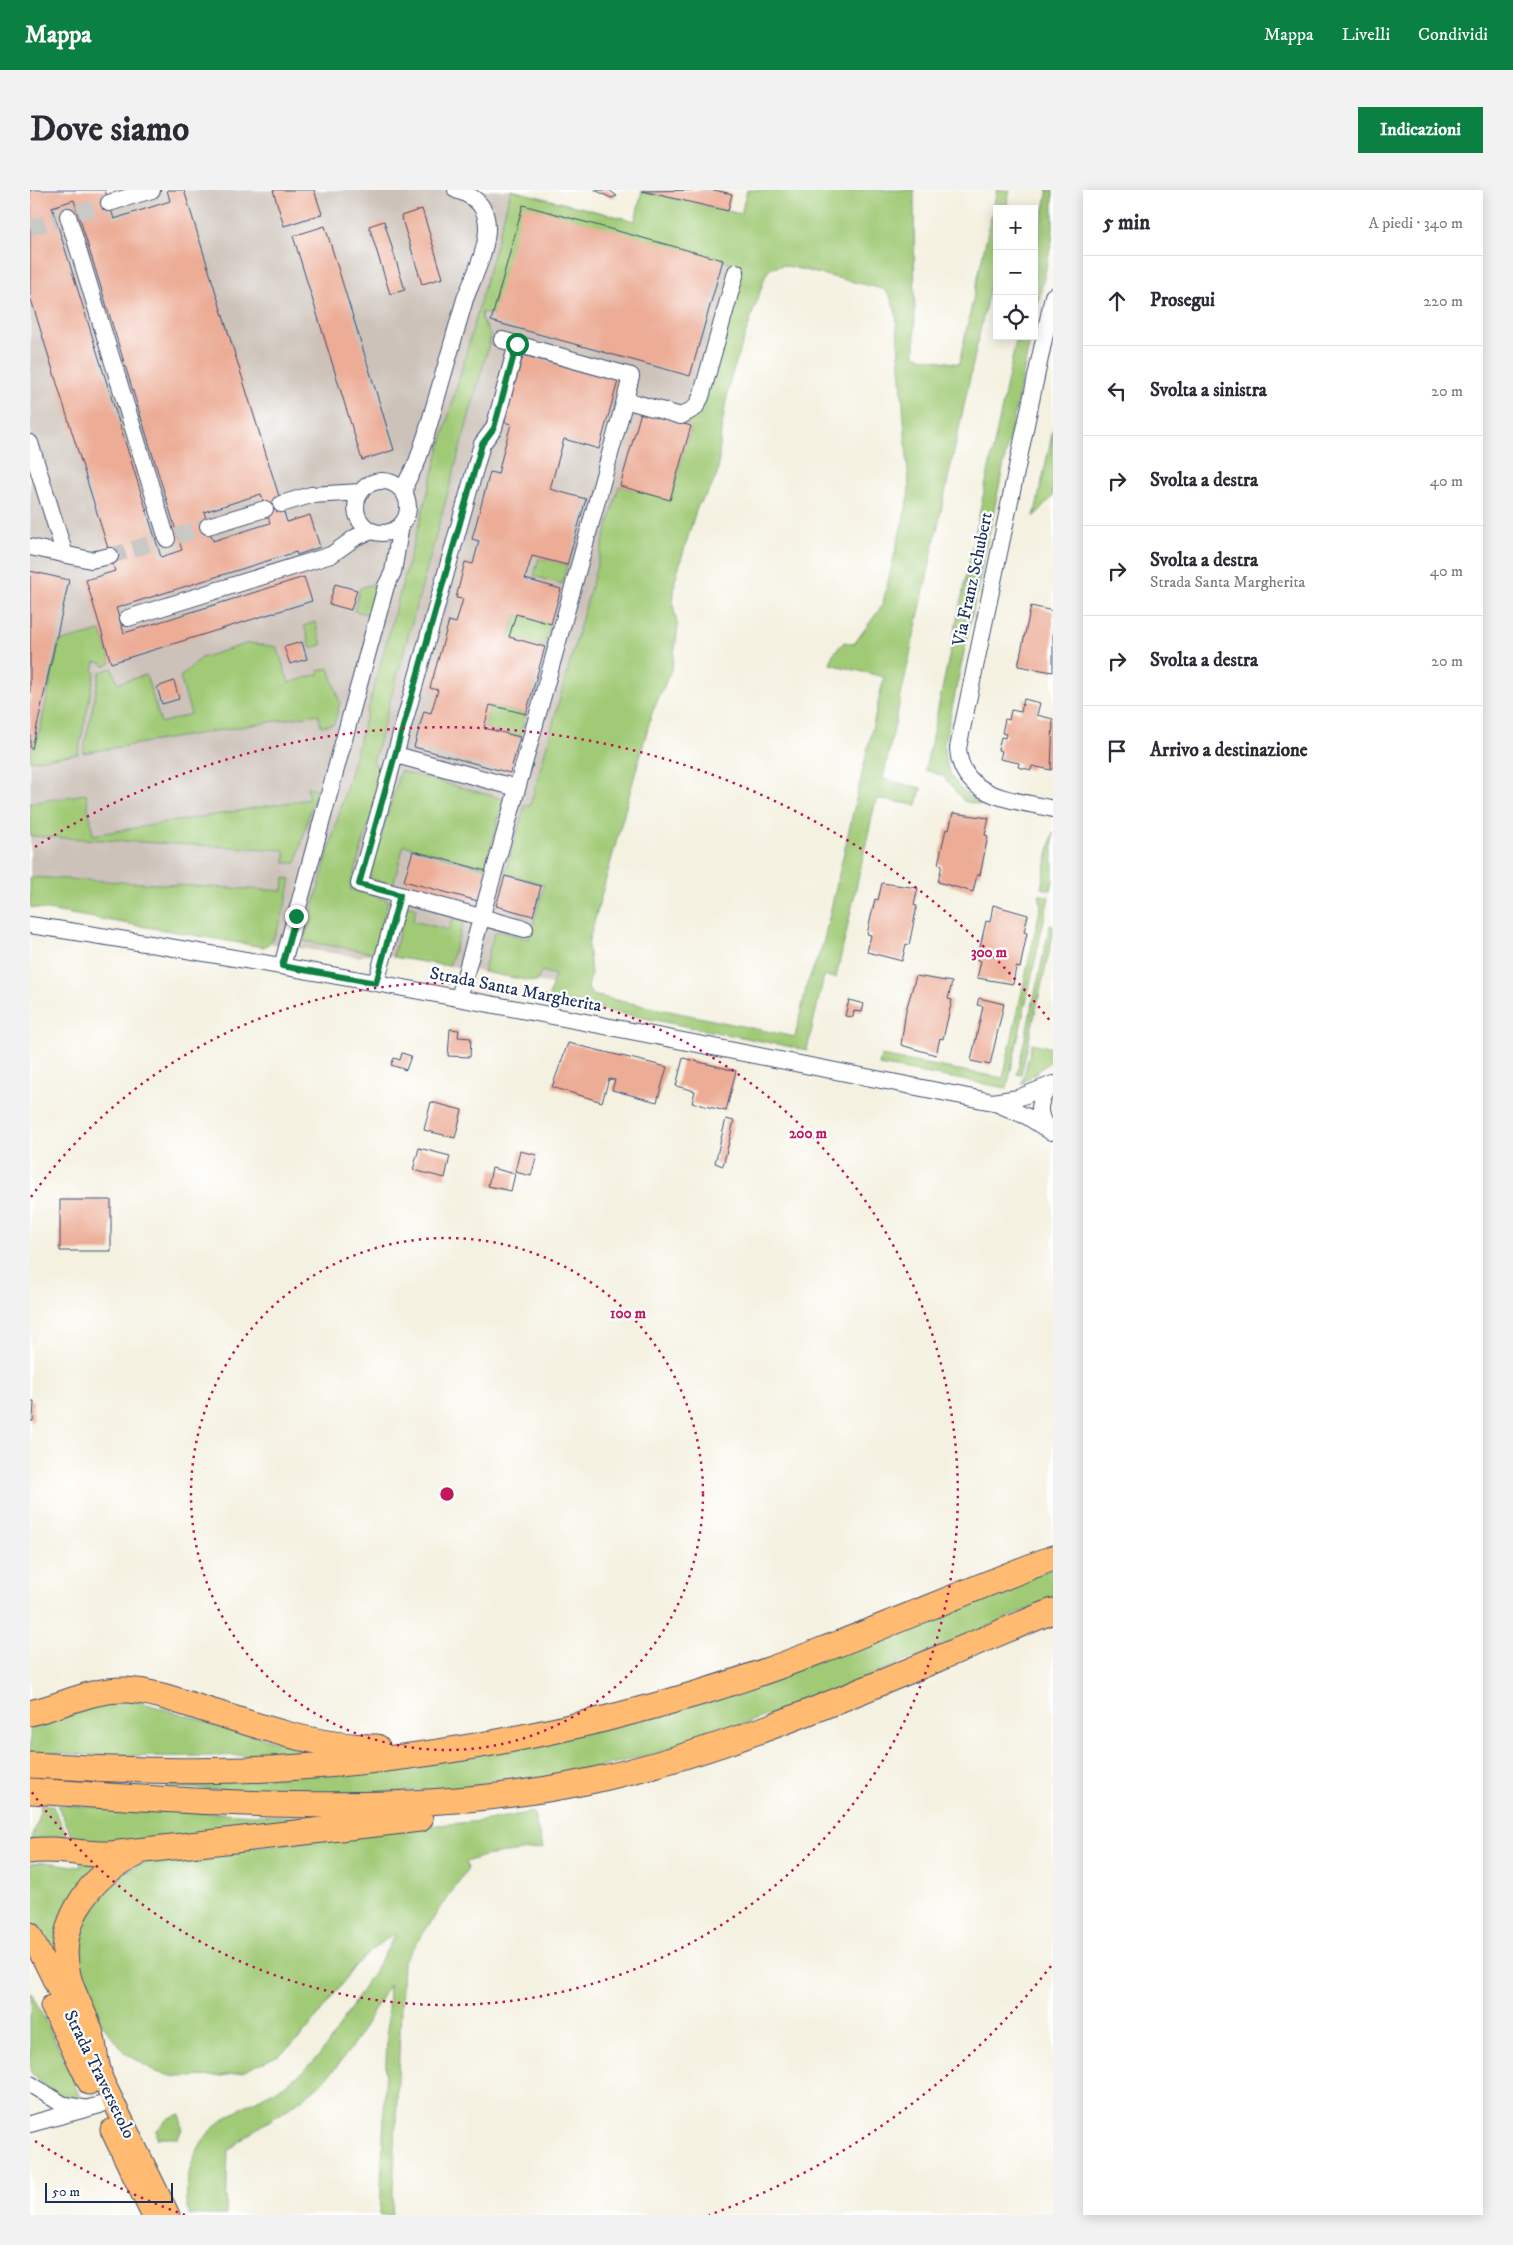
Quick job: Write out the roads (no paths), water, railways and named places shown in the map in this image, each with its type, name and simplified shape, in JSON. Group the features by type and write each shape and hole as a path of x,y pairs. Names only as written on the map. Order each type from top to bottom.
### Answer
{"highway":[{"path":"30,1765 181,1771 300,1768 443,1752 568,1728 638,1710 743,1679 1053,1558"},
{"path":"30,1790 320,1805 429,1804 497,1797 554,1788 656,1765 714,1748 782,1723 1053,1611"},
{"path":"30,1713 84,1696 126,1690 163,1696 307,1740 335,1745 401,1745 494,1732 568,1728"},
{"path":"30,1851 48,1849 96,1855 157,1850 546,1804 589,1795 656,1765"},
{"path":"100,2073 90,2029 67,1973 66,1944 70,1926 85,1895 101,1876 128,1858 157,1850"}],"main road":[{"name":"Strada Traversetolo","path":"30,1933 168,2215"},
{"name":"Strada Traversetolo","path":"30,1963 94,2107 152,2215"}],"street":[{"path":"109,204 152,190"},
{"path":"282,966 386,586 393,572 401,525 408,507 405,494 406,483 424,443 465,299 473,283 486,234 487,220 483,206 472,196 456,190"},
{"path":"67,216 167,539"},
{"path":"625,400 681,416 694,408 703,393 736,272"},
{"name":"Via Franz Schubert","path":"1053,296 958,748 958,762 967,778 978,788 991,794 1053,808"},
{"path":"459,998 482,918 631,376 510,342 494,428 482,444 359,884 400,895 482,918 525,930"},
{"path":"30,443 64,555"},
{"path":"386,586 384,550 373,531 363,525 357,511 357,501 361,492 370,483 384,481 396,485 405,494"},
{"path":"282,504 306,496 361,492"},
{"path":"326,496 350,505 357,511"},
{"path":"208,526 265,509"},
{"path":"128,618 300,565 335,553 356,537 373,531 391,531 401,525"},
{"path":"30,547 91,560 110,556"},
{"path":"396,755 517,788"},
{"path":"376,983 400,895"},
{"name":"Strada Santa Margherita","path":"30,925 282,966 459,998 993,1102 1028,1117 1052,1133"},
{"name":"Strada Santa Margherita","path":"993,1102 1018,1098 1053,1084"},
{"name":"Strada Santa Margherita","path":"1052,1133 1040,1116 1040,1107 1042,1098 1053,1084"},
{"path":"30,2084 62,2104 94,2107"},
{"path":"30,2124 94,2107"}],"tunnel":[{"path":"78,213 109,203"},
{"path":"30,228 56,220"},
{"path":"177,536 208,526"},
{"path":"110,556 156,542"}]}
